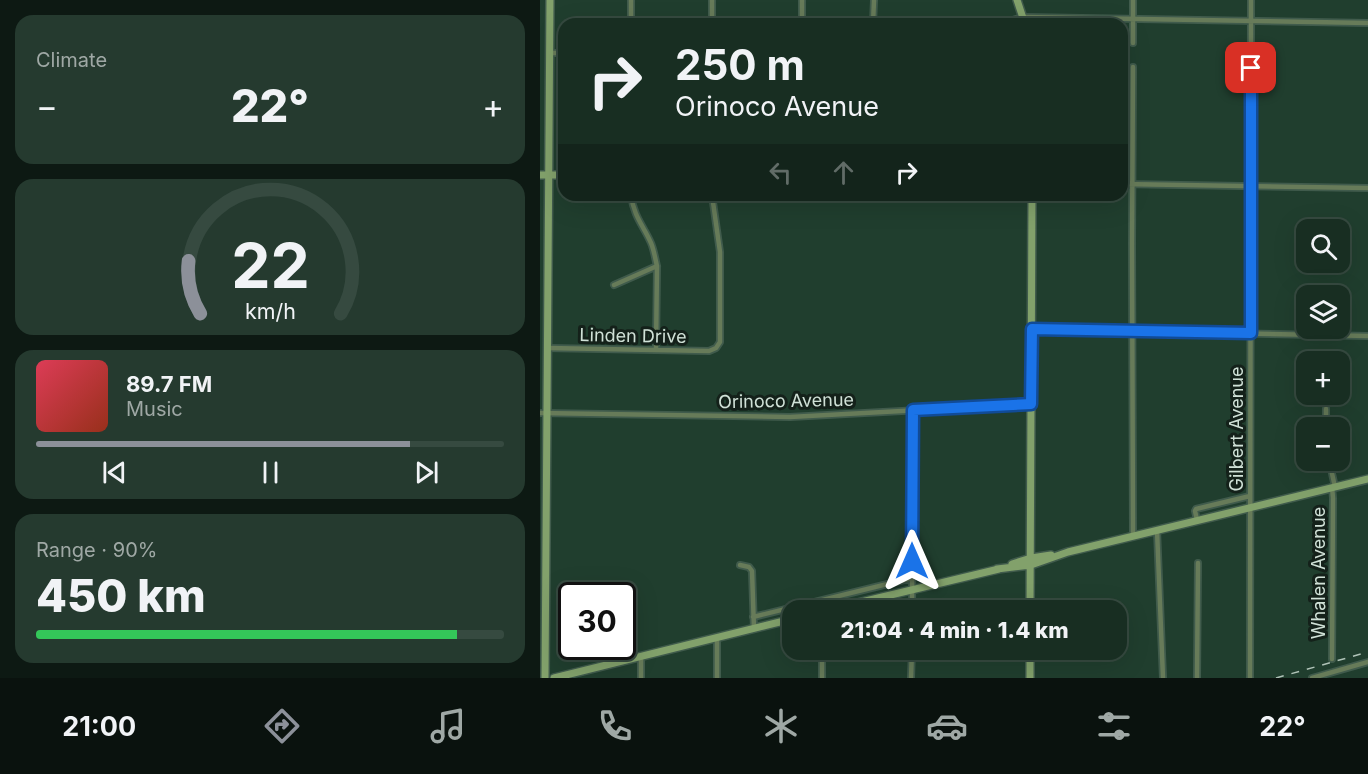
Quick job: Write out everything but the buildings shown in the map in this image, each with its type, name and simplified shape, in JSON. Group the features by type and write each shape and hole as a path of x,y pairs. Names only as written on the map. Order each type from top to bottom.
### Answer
{"main road":[{"path":"545,678 542,669 543,413 547,348 550,0"},
{"path":"1017,0 1023,18"},
{"path":"540,175 558,175"},
{"path":"1030,600 1032,201"},
{"path":"870,600 1368,479"},
{"path":"554,678 782,622"},
{"path":"1030,660 1030,678"}],"street":[{"path":"631,0 631,18"},
{"path":"712,0 712,18"},
{"path":"802,0 802,18"},
{"path":"873,18 874,0"},
{"path":"1133,0 1133,43"},
{"name":"Gilbert Avenue","path":"1250,678 1251,0"},
{"path":"1128,19 1368,23"},
{"path":"549,53 558,53"},
{"path":"1133,67 1133,536"},
{"path":"1128,184 1368,188"},
{"path":"632,201 636,216 652,246 657,266 656,350"},
{"name":"Linden Drive","path":"547,348 710,351 717,348 720,342 721,261 713,201"},
{"path":"614,285 657,266"},
{"path":"1032,329 1368,336"},
{"name":"Orinoco Avenue","path":"543,413 790,417 1031,404"},
{"path":"1326,409 1326,417"},
{"path":"912,600 913,410"},
{"name":"Whalen Avenue","path":"1331,471 1334,487 1332,659"},
{"path":"1197,520 1196,509 1250,496"},
{"path":"1157,530 1163,678"},
{"path":"1197,678 1198,563"},
{"path":"740,565 749,567 752,571 754,629"},
{"path":"823,600 912,578"},
{"path":"753,616 782,610"},
{"path":"717,638 717,678"},
{"path":"641,657 641,678"},
{"path":"822,660 822,678"},
{"path":"911,678 912,660"},
{"path":"1312,678 1368,662"}],"railway":[{"path":"1276,678 1368,652"}],"route":[{"path":"912,561 913,410 1031,404 1032,329 1251,333 1251,68"}]}
